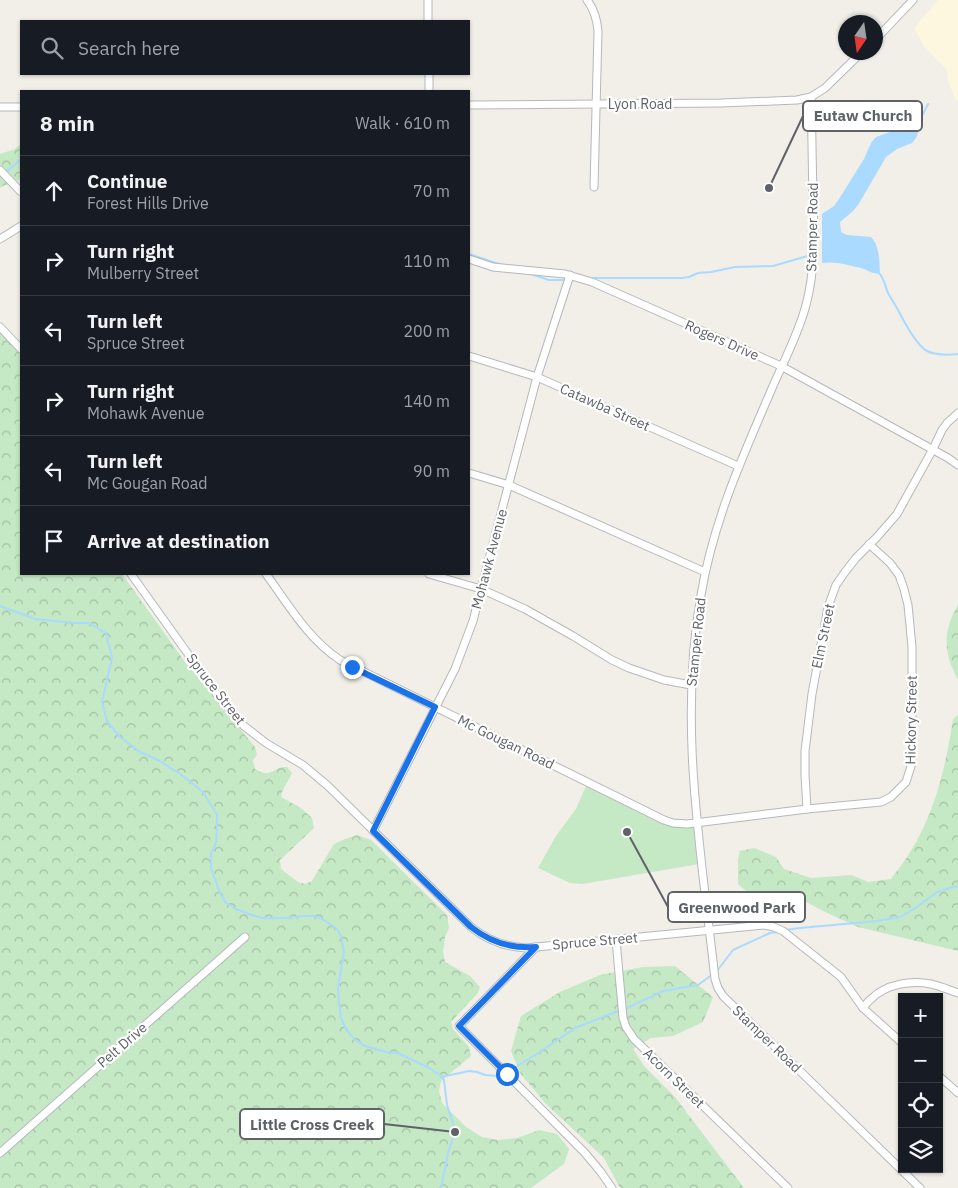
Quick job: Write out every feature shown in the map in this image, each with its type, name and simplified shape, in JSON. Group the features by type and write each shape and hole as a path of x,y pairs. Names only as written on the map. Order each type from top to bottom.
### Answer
{"street":[{"path":"428,0 428,20"},
{"path":"587,0 595,13 598,25 594,187"},
{"path":"883,32 913,0"},
{"path":"811,97 825,88 854,60"},
{"path":"429,75 429,90"},
{"name":"Lyon Road","path":"470,105 783,102 811,97"},
{"name":"Stamper Road","path":"811,97 814,240 813,264 806,305 800,327 738,466 720,516 705,572 696,626 691,685 692,750 697,823 716,984 723,996 920,1188"},
{"path":"0,107 20,107"},
{"path":"0,170 20,191"},
{"path":"0,239 20,227"},
{"name":"Rogers Drive","path":"470,259 493,267 570,275 592,282 781,366 933,449 958,465"},
{"name":"Mohawk Avenue","path":"373,831 455,669 464,647 482,589 537,377 570,275"},
{"path":"0,327 20,348"},
{"name":"Catawba Street","path":"470,356 537,377 738,466"},
{"name":"Elm Street","path":"807,809 804,775 805,751 812,694 826,616 836,585 856,558 896,514 942,430 947,422 958,413"},
{"path":"470,473 509,485 705,572"},
{"name":"Hickory Street","path":"697,823 881,802 891,797 906,782 912,763 912,647 908,605 899,575 869,544"},
{"name":"Spruce Street","path":"132,575 218,696 244,726 260,739 314,773 478,933 494,942 508,946 536,947 764,925 779,928 841,977 863,1008 898,1039"},
{"name":"Mc Gougan Road","path":"267,575 321,646 352,667 664,820 682,824 697,823"},
{"path":"433,575 482,589 525,609 629,668 664,680 691,685"},
{"name":"Pelt Drive","path":"0,1153 245,937"},
{"name":"Acorn Street","path":"616,940 623,1018 628,1031 634,1039 788,1188"},
{"path":"536,947 459,1026 585,1153 612,1188"},
{"path":"863,1008 872,998 887,988 905,983 933,984 958,993"},
{"path":"943,1080 958,1093"}],"shaded area":[{"path":"938,0 958,0 958,101 955,99 948,80 947,70 924,46 914,28"}],"green space":[{"path":"20,145 20,179 0,188 0,154 15,149"},
{"path":"0,333 20,353 20,575 123,575 185,662 255,747 257,755 253,760 255,769 269,773 278,768 287,767 292,773 281,797 301,808 312,818 314,828 280,860 281,869 298,882 305,884 312,881 334,844 357,835 371,840 447,915 449,928 445,937 443,952 445,962 470,976 480,987 477,994 451,1022 453,1029 469,1047 471,1056 441,1081 439,1091 442,1103 466,1127 482,1137 498,1140 517,1138 539,1130 557,1134 569,1149 564,1164 531,1188 0,1188"},
{"path":"958,605 958,679 949,659 947,635 952,616"},
{"path":"958,715 958,951 858,927 801,899 782,894 773,898 754,898 738,884 740,851 754,848 776,857 784,869 811,878 852,875 868,882 891,879 909,854 933,806 943,772 953,719"},
{"path":"586,786 663,823 678,827 694,828 699,864 582,884 570,883 538,868 556,836 576,809"},
{"path":"675,966 713,997 703,1022 673,1036 651,1038 633,1049 644,1066 675,1097 744,1188 620,1188 604,1158 546,1104 520,1073 511,1051 521,1016 560,992 600,975 643,967"}],"water":[{"path":"915,117 921,118 916,138 912,143 897,149 886,157 858,205 840,222 841,232 847,235 871,237 879,254 880,273 873,273 842,264 822,263 822,214 834,206 839,199 876,137 890,132"}],"waterway":[{"path":"921,118 928,104"},
{"path":"6,172 20,160"},
{"path":"470,254 502,265"},
{"path":"589,278 682,278 698,273 735,267 773,266 811,255"},
{"path":"878,272 882,276 888,293 907,326 923,348 938,354 958,354"},
{"path":"531,274 549,280 567,280"},
{"path":"0,606 35,619 89,623 106,633 112,658 102,702 107,721 120,737 140,752 160,761 203,792 217,815 216,843 211,854 211,868 220,893 226,903 236,909 263,918 315,916 337,929 341,936 344,952 338,989 341,1018 346,1029 354,1039 365,1046 386,1052 398,1053 429,1068 444,1080 447,1105 455,1132 448,1153 441,1188"},
{"path":"785,930 900,917 937,892 958,886"},
{"path":"717,971 733,950 770,933 778,932"},
{"path":"508,1073 575,1028 625,1009 663,991 698,985 713,974"},
{"path":"441,1077 469,1071 485,1075 504,1075"}],"place":[{"name":"Eutaw Church","path":"769,188"},
{"name":"Greenwood Park","path":"627,832"},
{"name":"Little Cross Creek","path":"455,1132"}],"route":[{"path":"352,667 435,707 373,831 478,933 494,942 508,946 536,947 459,1026 507,1074"}]}
